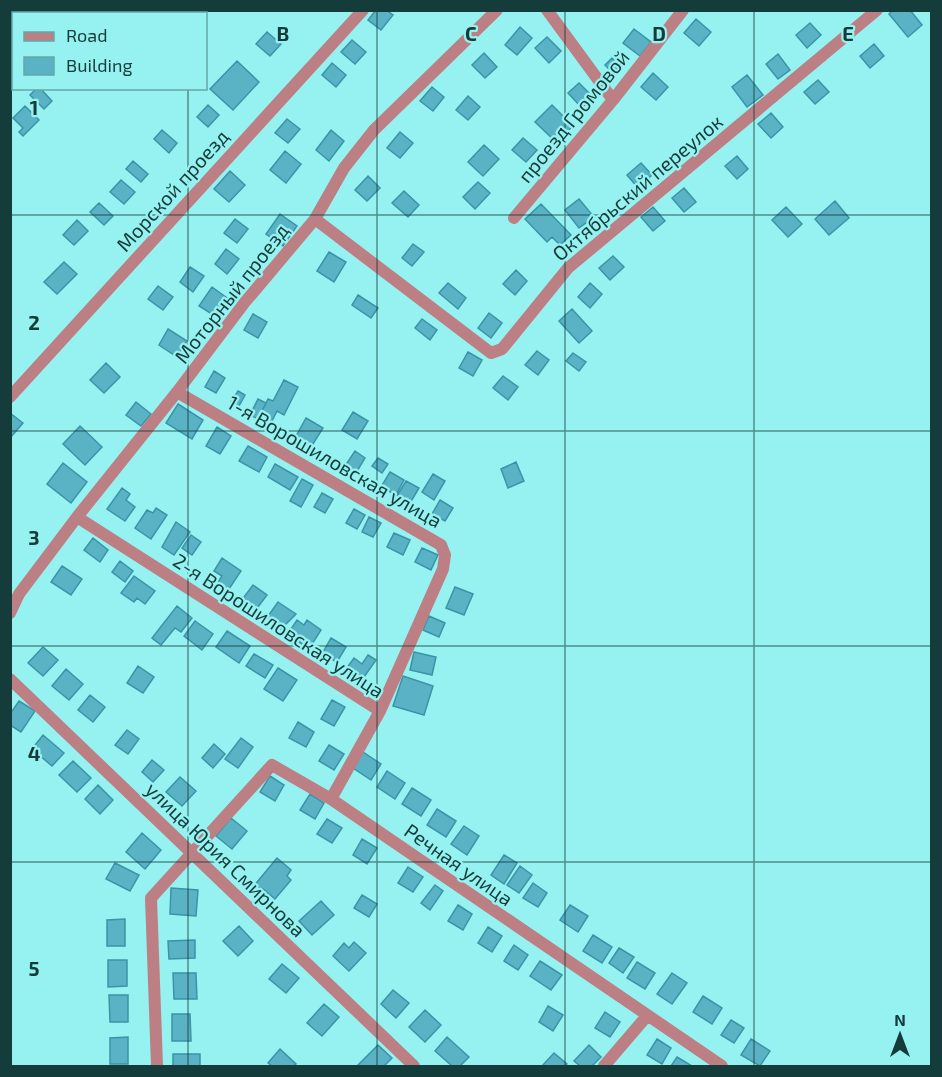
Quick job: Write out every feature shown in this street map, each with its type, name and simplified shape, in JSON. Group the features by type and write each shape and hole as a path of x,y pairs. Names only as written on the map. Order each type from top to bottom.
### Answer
{"street":[{"name":"Морской проезд","path":"10,397 363,10"},
{"name":"Моторный проезд","path":"10,613 15,592 177,392 245,302 315,219 344,168 374,130 497,10"},
{"path":"547,10 613,100"},
{"name":"проезд Громовой","path":"514,218 613,100 683,10"},
{"name":"Октябрьский переулок","path":"315,219 491,353 502,349 568,268 877,10"},
{"name":"1-я Ворошиловская улица","path":"177,392 441,545 446,555 443,569 380,711"},
{"name":"2-я Ворошиловская улица","path":"77,518 380,711 331,799"},
{"name":"улица Юрия Смирнова","path":"10,680 414,1066"},
{"name":"Речная улица","path":"191,853 272,765 331,799 646,1017 722,1066"},
{"path":"157,1066 152,898 191,853"},
{"path":"604,1066 646,1017"}],"building":[{"path":"376,10 386,10 393,15 381,30 368,20"},
{"path":"893,10 910,10 922,25 908,37 889,14"},
{"path":"696,19 711,32 699,46 684,33"},
{"path":"810,23 821,35 807,48 796,35"},
{"path":"520,27 532,38 517,55 505,45"},
{"path":"634,29 651,42 640,56 623,43"},
{"path":"267,32 281,44 270,56 256,44"},
{"path":"547,37 561,51 549,63 535,48"},
{"path":"352,40 366,52 355,64 341,52"},
{"path":"874,44 884,56 870,68 860,56"},
{"path":"484,53 497,67 485,78 472,65"},
{"path":"778,54 790,70 778,79 766,64"},
{"path":"612,58 620,66 613,73 605,65"},
{"path":"237,61 259,82 233,110 210,89"},
{"path":"332,63 346,75 336,87 322,75"},
{"path":"653,73 668,87 656,100 641,87"},
{"path":"747,75 763,95 747,107 732,87"},
{"path":"818,80 829,92 815,104 804,92"},
{"path":"579,83 593,97 582,108 568,93"},
{"path":"432,87 444,97 433,111 420,101"},
{"path":"35,90 42,90 52,101 44,109 30,95"},
{"path":"468,96 480,107 468,120 456,110"},
{"path":"208,105 219,115 208,127 197,117"},
{"path":"552,105 573,126 556,142 535,122"},
{"path":"25,106 39,120 23,136 19,132 23,128 13,118"},
{"path":"771,113 783,127 771,138 758,124"},
{"path":"287,119 300,129 288,143 275,133"},
{"path":"162,130 177,143 169,153 154,139"},
{"path":"331,130 344,141 329,161 316,150"},
{"path":"400,132 413,143 400,158 387,148"},
{"path":"523,138 537,150 526,162 512,150"},
{"path":"484,145 499,159 483,176 468,162"},
{"path":"285,151 301,164 286,183 270,170"},
{"path":"737,156 748,169 737,179 725,166"},
{"path":"133,161 148,174 141,182 126,169"},
{"path":"641,163 652,175 638,188 627,175"},
{"path":"230,171 245,185 229,202 214,189"},
{"path":"368,176 380,188 367,201 355,190"},
{"path":"121,180 135,192 124,204 110,192"},
{"path":"478,182 490,193 475,209 463,197"},
{"path":"684,188 696,202 684,212 672,198"},
{"path":"404,191 419,205 408,217 392,203"},
{"path":"579,199 594,217 579,228 565,210"},
{"path":"835,201 849,218 829,235 815,219"},
{"path":"99,203 113,216 104,225 90,212"},
{"path":"541,204 571,235 560,245 552,237 547,242 525,219"},
{"path":"653,207 665,221 653,231 641,217"},
{"path":"786,207 802,224 788,237 772,220"},
{"path":"280,214 297,226 283,246 266,234"},
{"path":"235,219 248,229 237,243 224,233"},
{"path":"77,220 88,231 74,245 63,235"},
{"path":"413,244 424,252 412,266 402,258"},
{"path":"226,249 239,259 227,274 215,264"},
{"path":"329,252 346,262 334,282 317,271"},
{"path":"613,256 624,267 610,280 599,268"},
{"path":"64,262 77,274 57,294 44,282"},
{"path":"190,267 204,276 193,292 180,282"},
{"path":"516,270 527,281 515,295 503,284"},
{"path":"448,283 466,298 458,309 439,293"},
{"path":"590,283 602,294 590,308 578,297"},
{"path":"158,286 173,297 163,310 148,299"},
{"path":"212,287 227,298 215,316 199,306"},
{"path":"358,295 378,308 371,318 352,305"},
{"path":"572,309 592,331 579,343 559,321"},
{"path":"489,313 502,323 491,338 478,328"},
{"path":"253,314 267,322 258,338 244,330"},
{"path":"422,319 437,330 430,340 415,328"},
{"path":"168,329 187,341 177,357 159,345"},
{"path":"537,351 549,360 538,375 525,365"},
{"path":"468,352 482,360 473,376 459,368"},
{"path":"573,353 586,362 579,371 566,361"},
{"path":"106,363 120,377 104,393 90,380"},
{"path":"214,371 225,378 216,393 205,387"},
{"path":"503,376 518,387 508,400 493,388"},
{"path":"284,380 298,387 284,415 277,411 270,425 258,419 268,399 273,401"},
{"path":"238,391 245,395 239,406 231,402"},
{"path":"258,399 266,403 258,419 250,415"},
{"path":"136,402 151,414 141,426 126,415"},
{"path":"178,404 203,420 192,439 166,423"},
{"path":"353,412 368,421 357,439 342,430"},
{"path":"10,413 23,423 10,438"},
{"path":"306,418 323,428 311,447 295,438"},
{"path":"80,426 102,447 85,465 63,444"},
{"path":"217,427 231,436 220,454 206,446"},
{"path":"248,446 267,457 259,472 239,461"},
{"path":"355,451 365,458 356,473 345,466"},
{"path":"378,458 388,464 382,473 372,466"},
{"path":"516,462 524,481 508,488 501,469"},
{"path":"63,463 87,482 71,503 47,484"},
{"path":"275,464 298,477 290,490 268,477"},
{"path":"390,472 404,480 396,495 381,487"},
{"path":"433,474 445,481 434,500 422,492"},
{"path":"302,479 313,485 301,507 290,501"},
{"path":"406,481 419,488 410,503 397,496"},
{"path":"122,488 130,494 126,500 135,507 125,521 107,509"},
{"path":"322,493 333,499 325,513 314,507"},
{"path":"440,500 453,508 445,521 432,514"},
{"path":"156,508 167,515 151,539 135,528 147,510 153,513"},
{"path":"354,509 365,515 357,529 346,523"},
{"path":"369,517 381,523 373,537 362,532"},
{"path":"176,522 190,532 174,555 162,547"},
{"path":"394,533 410,540 403,555 387,547"},
{"path":"191,535 201,542 192,555 182,548"},
{"path":"93,538 108,550 100,562 84,550"},
{"path":"422,548 438,555 431,570 415,562"},
{"path":"222,558 241,571 227,592 216,585 222,576 214,571"},
{"path":"120,561 133,571 125,582 112,572"},
{"path":"62,566 82,579 71,595 51,582"},
{"path":"134,576 155,591 145,604 137,598 134,602 121,593"},
{"path":"253,585 267,595 255,611 241,601"},
{"path":"455,587 473,594 464,615 446,608"},
{"path":"278,602 296,614 281,629 266,619"},
{"path":"177,606 192,618 181,632 175,628 161,645 152,638"},
{"path":"429,616 445,623 439,637 423,630"},
{"path":"297,620 304,625 307,620 321,630 309,649 296,640 293,644 285,638"},
{"path":"195,621 213,634 202,650 184,636"},
{"path":"227,631 250,646 239,663 216,647"},
{"path":"331,638 346,647 337,662 322,654"},
{"path":"43,647 58,660 43,676 28,663"},
{"path":"414,652 436,657 432,675 410,670"},
{"path":"254,654 273,665 265,678 246,666"},
{"path":"368,655 376,660 362,680 346,669 354,658 362,664"},
{"path":"138,666 154,677 143,693 127,683"},
{"path":"278,668 297,680 283,701 264,689"},
{"path":"66,669 83,684 69,700 52,686"},
{"path":"403,676 433,686 424,715 393,706"},
{"path":"90,695 105,707 93,722 78,710"},
{"path":"332,700 345,707 334,726 321,719"},
{"path":"19,701 35,711 21,732 10,725 10,714"},
{"path":"298,722 314,732 306,747 289,738"},
{"path":"127,730 139,739 128,754 115,745"},
{"path":"43,735 64,753 52,766 32,749"},
{"path":"241,738 253,747 238,768 225,759"},
{"path":"214,744 225,754 213,768 202,758"},
{"path":"329,745 344,754 334,770 319,761"},
{"path":"363,752 381,764 371,780 353,768"},
{"path":"152,760 164,770 153,782 142,772"},
{"path":"73,761 91,778 77,792 59,775"},
{"path":"387,771 405,783 395,799 377,787"},
{"path":"270,776 284,785 275,801 260,792"},
{"path":"180,777 196,791 182,806 166,792"},
{"path":"98,785 113,800 100,814 85,799"},
{"path":"412,788 431,800 421,816 402,804"},
{"path":"310,794 324,803 315,819 300,810"},
{"path":"437,809 456,821 446,837 427,825"},
{"path":"231,818 247,831 232,849 216,836"},
{"path":"327,819 342,828 332,843 317,834"},
{"path":"464,826 479,836 467,855 451,844"},
{"path":"142,833 161,850 145,869 126,852"},
{"path":"362,839 377,848 367,864 353,855"},
{"path":"504,855 517,863 504,884 491,875"},
{"path":"277,858 291,870 287,876 291,880 275,899 263,889 259,892 253,887"},
{"path":"115,863 139,875 130,891 106,879"},
{"path":"520,866 532,875 519,893 507,885"},
{"path":"408,867 423,877 413,892 398,883"},
{"path":"533,883 547,893 538,907 523,898"},
{"path":"435,885 443,891 430,910 421,903"},
{"path":"171,888 198,890 196,916 170,914"},
{"path":"362,895 377,904 369,917 354,908"},
{"path":"321,901 334,915 312,935 299,921"},
{"path":"458,905 472,914 463,930 448,921"},
{"path":"570,905 588,916 578,932 560,920"},
{"path":"125,919 125,946 107,946 107,920"},
{"path":"239,926 253,941 238,956 223,941"},
{"path":"488,927 502,936 492,952 478,943"},
{"path":"593,935 612,947 602,963 583,951"},
{"path":"195,940 195,958 169,959 168,941"},
{"path":"354,942 366,953 349,971 333,956 344,943 349,948"},
{"path":"514,945 528,955 518,970 504,961"},
{"path":"619,948 634,957 623,973 609,963"},
{"path":"108,960 127,960 127,986 108,987"},
{"path":"540,961 562,975 551,990 530,976"},
{"path":"637,962 655,973 645,989 627,978"},
{"path":"282,964 299,978 286,993 269,979"},
{"path":"173,973 196,973 197,999 174,999"},
{"path":"672,973 687,983 672,1004 657,994"},
{"path":"393,990 409,1003 396,1018 381,1004"},
{"path":"109,995 128,995 128,1022 110,1022"},
{"path":"703,996 722,1008 712,1024 693,1012"},
{"path":"324,1004 339,1017 322,1036 307,1023"},
{"path":"548,1006 563,1015 553,1031 539,1022"},
{"path":"425,1010 441,1025 425,1042 409,1027"},
{"path":"605,1012 620,1022 610,1037 595,1028"},
{"path":"172,1014 190,1014 191,1041 172,1041"},
{"path":"731,1020 744,1028 734,1043 721,1035"},
{"path":"128,1037 128,1064 110,1064 110,1038"},
{"path":"447,1037 469,1057 460,1066 452,1066 435,1051"},
{"path":"657,1039 671,1048 662,1064 647,1055"},
{"path":"751,1039 770,1051 760,1066 741,1055"},
{"path":"378,1045 392,1058 384,1066 357,1066"},
{"path":"589,1045 601,1057 592,1066 580,1066 574,1061"},
{"path":"280,1049 296,1064 272,1066 268,1063"},
{"path":"554,1053 567,1064 542,1066"},
{"path":"173,1054 200,1054 200,1066 173,1066"},
{"path":"677,1057 692,1066 671,1066"}]}
